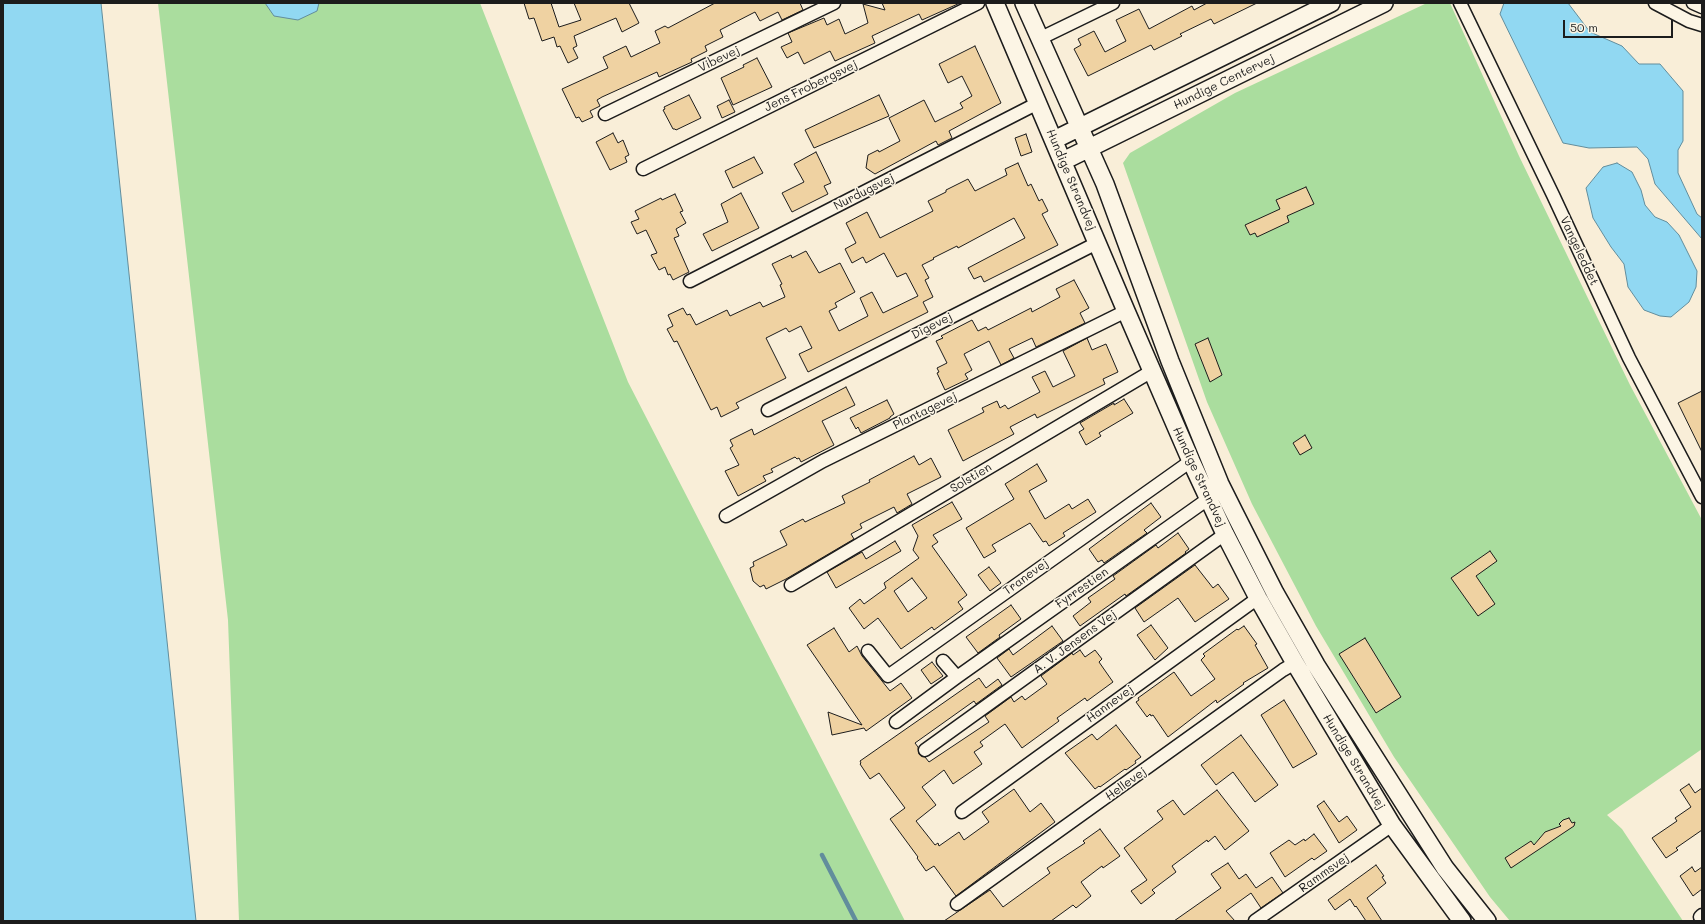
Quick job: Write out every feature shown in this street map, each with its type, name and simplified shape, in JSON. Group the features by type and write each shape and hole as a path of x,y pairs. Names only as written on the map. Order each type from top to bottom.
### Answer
{"main road":[{"name":"Hundige Strandvej","path":"995,3 1126,311 1208,499 1225,534 1258,598 1295,663 1392,825 1462,921"},
{"name":"Hundige Strandvej","path":"1024,3 1041,38 1105,184 1170,361 1220,484 1274,593 1316,665 1445,868 1487,921"},
{"name":"Hundige Centervej","path":"1054,140 1331,3"},
{"name":"Hundige Centervej","path":"1063,161 1384,3"}],"street":[{"name":"Vibevej","path":"605,114 834,3"},
{"name":"Jens Frobergsvej","path":"643,169 978,3"},
{"path":"1041,38 1113,3"},
{"name":"Vangeleddet","path":"1460,3 1553,195 1629,358 1702,497"},
{"path":"1655,3 1689,21 1702,25"},
{"path":"1693,3 1702,8"},
{"name":"Nurdugsvej","path":"690,281 1038,104"},
{"name":"Digevej","path":"768,410 1097,243"},
{"name":"Plantagevej","path":"726,516 823,461 1126,311"},
{"name":"Solstien","path":"790,585 1152,371"},
{"name":"Tranevej","path":"868,651 888,676 1191,460"},
{"name":"Fyrrestien","path":"896,722 1208,499"},
{"name":"A. V. Jensens Vej","path":"925,750 1225,534"},
{"name":"Hannevej","path":"962,812 1258,598"},
{"path":"943,661 957,677"},
{"name":"Hellevej","path":"957,904 1277,674 1295,663"},
{"name":"Rammsvej","path":"1255,921 1392,825"}],"green space":[{"path":"158,3 480,3 628,382 905,921 239,921 228,620"},
{"path":"1427,3 1450,3 1519,156 1630,385 1702,520 1702,749 1607,815 1622,829 1683,921 1510,921 1490,897 1394,757 1316,626 1252,504 1207,402 1123,163 1130,153 1235,93"}],"water":[{"path":"3,3 101,3 196,921 3,921"},
{"path":"265,3 319,3 317,11 298,20 274,16"},
{"path":"1504,3 1568,3 1590,32 1622,46 1639,64 1660,64 1683,91 1683,141 1678,150 1678,173 1697,214 1702,218 1702,239 1655,184 1648,159 1637,147 1589,148 1563,143 1500,14"},
{"path":"1617,163 1632,172 1641,190 1645,205 1655,217 1667,222 1679,235 1697,271 1696,287 1689,302 1671,317 1660,316 1644,310 1628,287 1624,264 1611,247 1593,218 1586,188 1603,167"}],"building":[{"path":"524,3 551,3 559,27 581,20 574,3 629,3 639,23 622,32 616,18 574,36 577,46 573,48 578,58 568,63 560,46 557,47 554,37 542,41 534,18 529,19"},
{"path":"715,3 800,3 803,10 782,20 778,12 760,21 755,12 720,30 723,37 705,46 707,51 691,59 692,62 659,77 657,72 602,97 597,100 600,106 590,111 593,117 582,122 579,117 576,118 562,89 608,68 603,57 626,46 631,57 660,43 655,31 665,26 668,28"},
{"path":"882,3 960,3 922,20 919,14 872,36 875,43 835,61 830,51 804,64 798,52 787,58 781,47 792,42 788,33 824,18 827,25 839,19 845,34 868,23 863,4 885,10"},
{"path":"1207,3 1257,3 1214,24 1211,19 1180,34 1182,36 1154,50 1151,45 1088,76 1074,49 1081,45 1078,39 1094,31 1105,52 1126,41 1116,20 1139,9 1149,29 1192,6 1194,10"},
{"path":"975,46 1001,103 949,131 952,138 938,145 936,141 875,174 866,168 868,155 878,150 879,152 900,141 889,118 924,100 935,122 963,108 960,103 972,96 962,76 948,83 939,64"},
{"path":"757,58 772,87 733,105 721,78 744,67 743,65"},
{"path":"689,95 701,118 676,130 673,129 663,110 665,109 664,107"},
{"path":"879,95 889,116 814,148 805,130"},
{"path":"729,100 735,112 722,118 717,106"},
{"path":"613,133 618,143 623,140 629,155 625,157 627,162 610,170 596,142"},
{"path":"1026,134 1032,152 1021,156 1015,138"},
{"path":"816,152 831,183 824,186 828,194 792,212 782,193 804,182 794,164"},
{"path":"754,157 763,173 733,188 725,171"},
{"path":"1018,163 1028,186 1031,184 1039,201 1042,199 1048,211 1042,214 1058,245 984,282 981,276 974,279 968,268 1025,238 1014,218 958,248 957,246 922,265 929,278 925,280 933,297 923,302 928,312 808,372 799,354 812,348 801,326 789,332 786,328 766,338 786,378 736,403 739,408 721,417 717,407 711,410 677,341 674,342 667,329 673,326 668,315 683,308 687,315 690,314 696,325 727,310 730,316 760,302 763,307 785,297 780,285 782,284 772,264 791,255 792,258 806,251 819,273 840,263 855,292 835,303 837,307 829,311 839,331 868,316 860,298 872,292 883,313 918,296 906,273 897,277 884,253 866,263 863,257 852,263 845,249 856,243 846,223 867,212 880,238 933,211 928,201 946,192 946,190 968,179 975,191 1007,175 1005,169"},
{"path":"1306,187 1314,204 1287,216 1289,222 1257,237 1255,233 1250,235 1245,225 1280,209 1276,200"},
{"path":"741,193 759,228 712,251 703,234 728,222 721,204"},
{"path":"675,194 683,211 680,212 686,223 676,229 679,236 674,238 689,272 673,280 670,274 668,275 665,267 659,270 651,255 657,253 646,230 637,234 631,222 639,219 635,211 661,198 662,200"},
{"path":"1074,280 1089,308 1080,313 1085,323 1036,347 1032,338 1009,349 1014,358 1001,365 989,341 964,354 972,370 965,374 968,379 945,390 937,373 939,372 937,368 947,363 936,341 943,338 941,336 972,320 978,331 986,327 988,330 1031,308 1032,312 1060,297 1056,289"},
{"path":"1087,338 1092,350 1106,344 1118,372 1103,379 1105,384 1037,418 1035,414 1010,427 1014,434 963,461 948,430 984,412 982,408 997,401 1000,408 1005,405 1008,409 1040,392 1032,377 1045,371 1053,387 1075,376 1063,351"},
{"path":"1208,338 1222,375 1210,382 1195,344"},
{"path":"846,387 855,405 822,421 834,445 801,462 799,458 797,459 795,457 771,469 773,472 763,476 766,481 738,496 725,471 739,465 730,448 733,446 730,440 752,429 754,435"},
{"path":"1702,391 1702,452 1678,403"},
{"path":"1124,399 1133,413 1099,433 1101,436 1086,445 1079,432 1084,429 1080,423 1114,403 1114,405"},
{"path":"887,400 894,414 890,418 861,433 858,427 856,429 850,418"},
{"path":"1305,435 1312,448 1300,455 1293,443"},
{"path":"914,456 919,465 931,458 941,477 907,494 912,504 897,513 894,507 860,524 862,528 851,534 854,539 766,589 764,585 760,587 753,581 750,568 754,566 753,562 787,545 780,531 803,519 805,522 845,503 842,496 870,482 869,480"},
{"path":"1037,464 1047,481 1029,491 1045,519 1069,504 1072,509 1088,499 1096,512 1063,533 1065,536 1049,546 1046,541 1043,542 1030,523 992,545 996,551 984,558 966,528 1014,499 1005,484"},
{"path":"952,502 962,519 933,535 938,542 932,546 967,595 958,602 963,609 934,630 932,627 901,649 878,618 864,629 849,608 860,599 864,604 886,588 884,583 919,558 913,550 918,536 912,525","holes":["912,578 927,598 908,612 894,591"]},
{"path":"1151,503 1161,517 1144,530 1147,533 1104,563 1102,560 1098,562 1089,549"},
{"path":"1178,533 1189,549 1185,552 1186,553 1126,596 1125,594 1080,626 1073,616 1091,602 1088,598 1115,579 1113,576 1156,545 1158,548"},
{"path":"895,541 901,551 836,588 827,572 862,552 866,559"},
{"path":"1490,551 1497,561 1476,576 1495,604 1478,616 1451,578"},
{"path":"1195,565 1213,588 1218,584 1229,599 1195,622 1178,598 1144,622 1135,608"},
{"path":"989,567 1001,583 990,591 978,575"},
{"path":"1011,605 1021,619 978,653 966,637"},
{"path":"1151,625 1168,648 1155,660 1137,635"},
{"path":"1052,626 1063,641 1011,677 997,658 1009,649 1013,655"},
{"path":"1244,626 1257,644 1255,645 1268,668 1243,683 1244,684 1217,703 1216,700 1168,737 1153,715 1151,716 1150,714 1147,717 1136,702 1139,700 1138,698 1174,672 1191,696 1215,679 1201,660 1205,656 1203,654 1237,629 1238,630"},
{"path":"834,628 849,652 857,646 862,656 890,691 901,683 912,698 866,731 864,728 832,735 828,712 862,725 807,645"},
{"path":"1365,638 1401,697 1376,713 1339,654"},
{"path":"1080,650 1085,657 1095,650 1102,659 1099,662 1113,682 1087,701 1085,698 1057,718 1059,721 1022,748 1005,724 980,742 983,746 974,752 982,764 953,784 944,770 922,787 936,805 916,821 935,845 938,843 939,846 959,832 964,840 989,822 982,812 1014,789 1030,812 1041,803 1055,822 956,896 934,866 926,871 917,858 918,857 890,819 905,808 879,773 870,779 860,764 860,761 979,678 986,688 998,679 1002,685 976,704 974,701 915,743 918,747 919,754 925,757 929,762 989,722 985,716 1011,697 1014,702 1022,696 1025,700 1047,684 1041,676 1072,653 1073,655"},
{"path":"932,662 943,676 931,684 921,670"},
{"path":"1284,700 1317,754 1293,768 1261,715"},
{"path":"1116,725 1141,757 1135,761 1136,763 1126,770 1125,769 1095,789 1065,753 1092,734 1097,740"},
{"path":"1241,735 1278,785 1255,802 1233,772 1216,785 1201,765"},
{"path":"1689,784 1695,793 1702,788 1702,830 1676,848 1678,850 1666,858 1652,838 1677,821 1675,818 1691,807 1680,790"},
{"path":"1217,790 1249,831 1225,850 1215,836 1208,842 1207,840 1172,866 1176,872 1152,890 1155,893 1141,904 1131,891 1147,880 1124,848 1163,819 1157,811 1173,800 1184,815"},
{"path":"1324,801 1339,822 1347,816 1357,830 1339,843 1317,806"},
{"path":"1569,818 1572,823 1575,822 1574,826 1511,868 1505,858 1531,841 1534,845 1545,832 1561,826 1559,824 1563,820"},
{"path":"1100,829 1120,856 1103,868 1102,866 1081,882 1091,896 1076,908 1073,905 1051,921 944,921 990,890 1003,907 1050,873 1047,868 1085,843 1083,841"},
{"path":"1314,834 1327,851 1314,860 1312,858 1285,877 1270,853 1289,840 1295,845 1304,839 1305,841"},
{"path":"1228,863 1239,879 1246,874 1256,888 1272,877 1283,893 1261,908 1251,893 1226,911 1235,921 1174,921 1221,888 1211,874"},
{"path":"1376,865 1384,876 1382,877 1386,883 1367,898 1382,921 1366,921 1350,899 1335,910 1328,900"},
{"path":"1692,867 1695,872 1702,867 1702,889 1693,896 1680,876"}],"waterway":[{"path":"822,855 856,921"}]}
